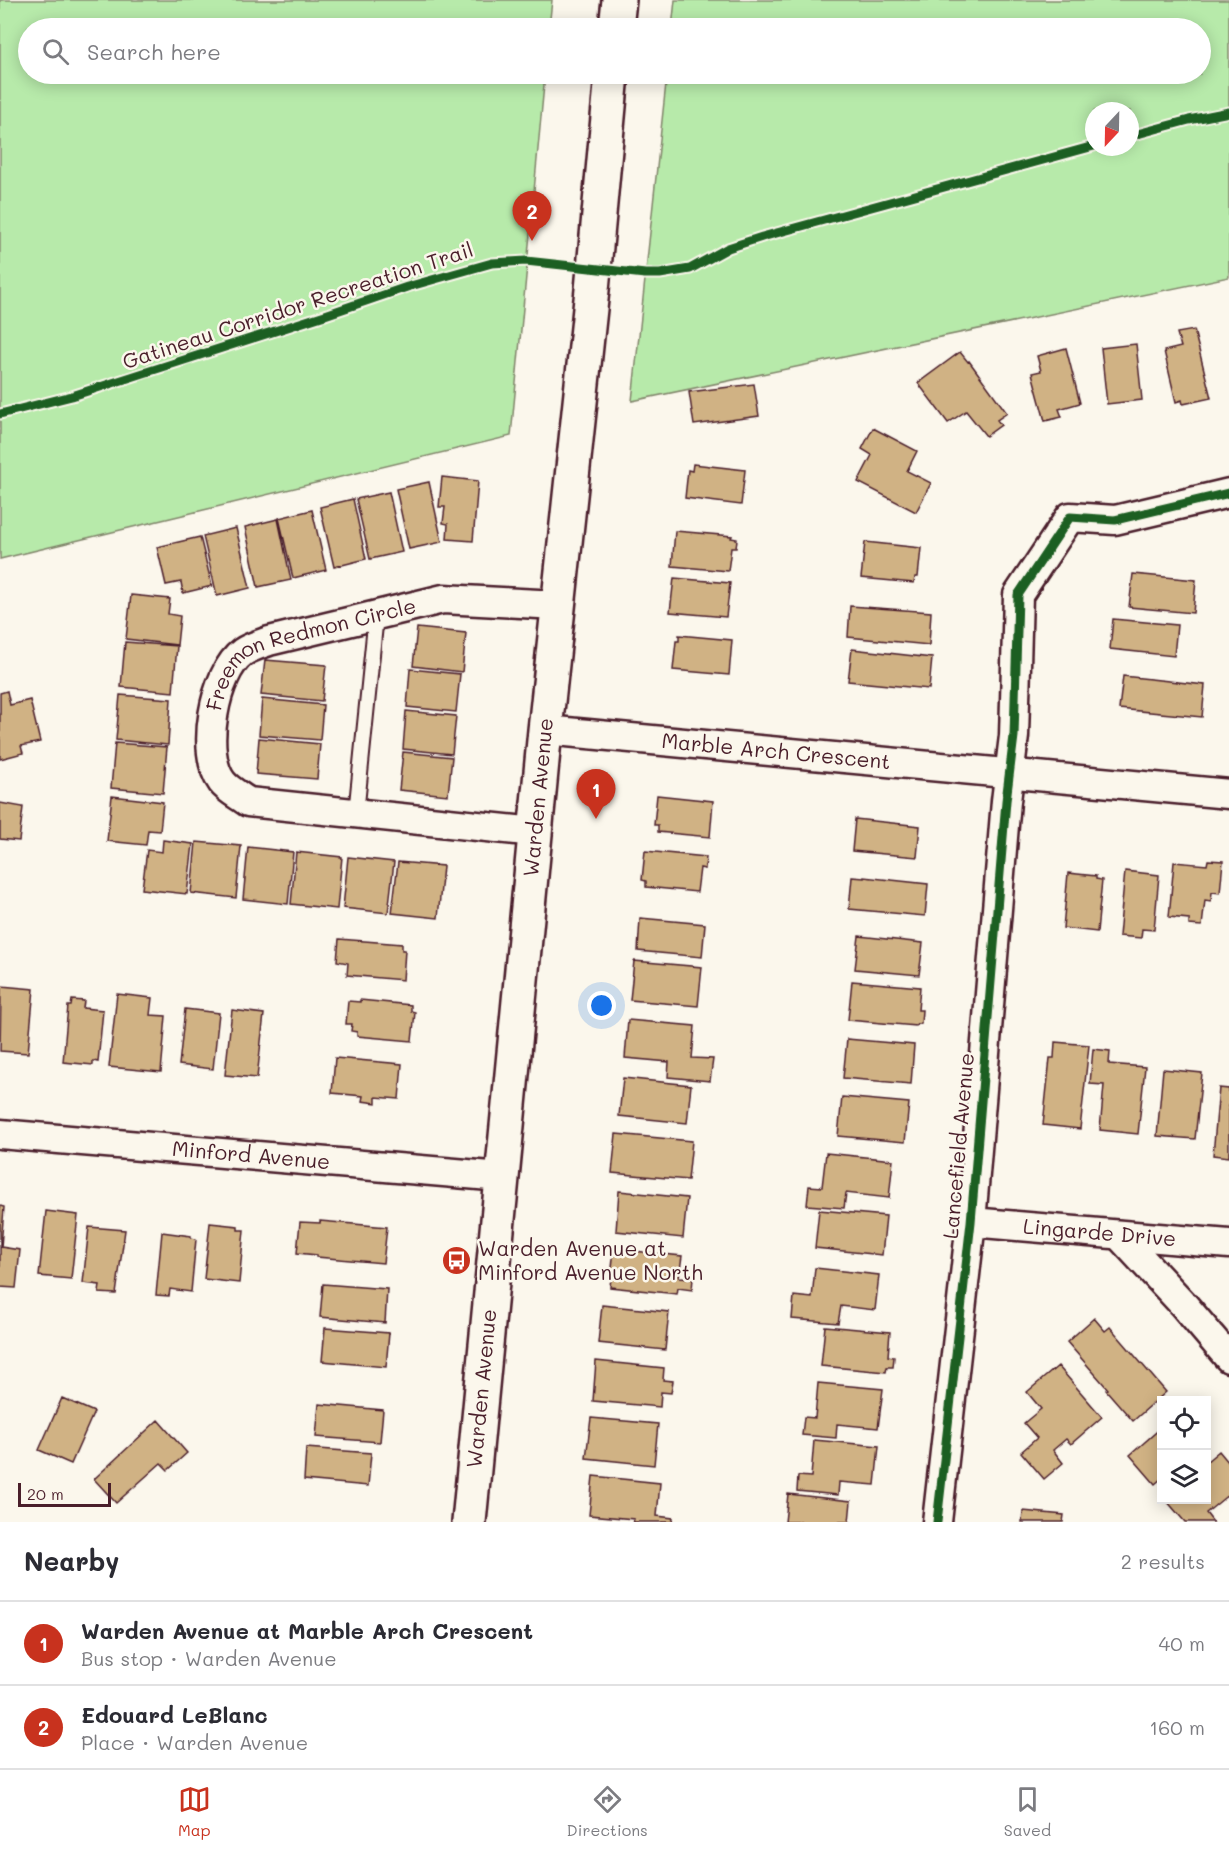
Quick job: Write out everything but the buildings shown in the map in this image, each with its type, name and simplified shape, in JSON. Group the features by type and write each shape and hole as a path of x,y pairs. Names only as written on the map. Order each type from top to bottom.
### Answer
{"main road":[{"path":"617,18 619,0"},
{"name":"Warden Avenue","path":"469,1522 545,730 592,290 611,84"}],"street":[{"path":"1009,773 1014,736 1018,595 1070,517 1115,520 1229,493"},
{"name":"Freemon Redmon Circle","path":"535,832 248,802 222,782 210,752 214,711 223,676 243,652 269,641 443,599 558,605"},
{"name":"Marble Arch Crescent","path":"545,730 1229,794"},
{"name":"Lancefield Avenue","path":"938,1522 970,1222 1009,773"},
{"name":"Minford Avenue","path":"0,1134 502,1177"},
{"name":"Lingarde Drive","path":"970,1222 1229,1244"},
{"path":"1119,1235 1184,1304 1229,1358"}],"lane":[{"path":"356,814 376,615"}],"green space":[{"path":"0,0 552,0 550,18 18,18 18,84 544,84 511,436 0,559"},
{"path":"675,0 1229,0 1229,277 632,401 666,84 1211,84 1211,18 673,18"}],"cycle path":[{"path":"1139,134 1229,112"},
{"name":"Gatineau Corridor Recreation Trail","path":"0,414 72,396 407,287 492,263 526,261 645,274 690,269 728,248 762,237 1085,148"},
{"path":"937,1522 971,1222 1006,801 1014,736 1018,595 1070,517 1115,520 1229,493"}],"place":[{"name":"Edouard LeBlanc","path":"532,241"},
{"name":"Warden Avenue at Marble Arch Crescent","path":"596,819"},
{"name":"Warden Avenue at Minford Avenue North","path":"457,1261"}]}
